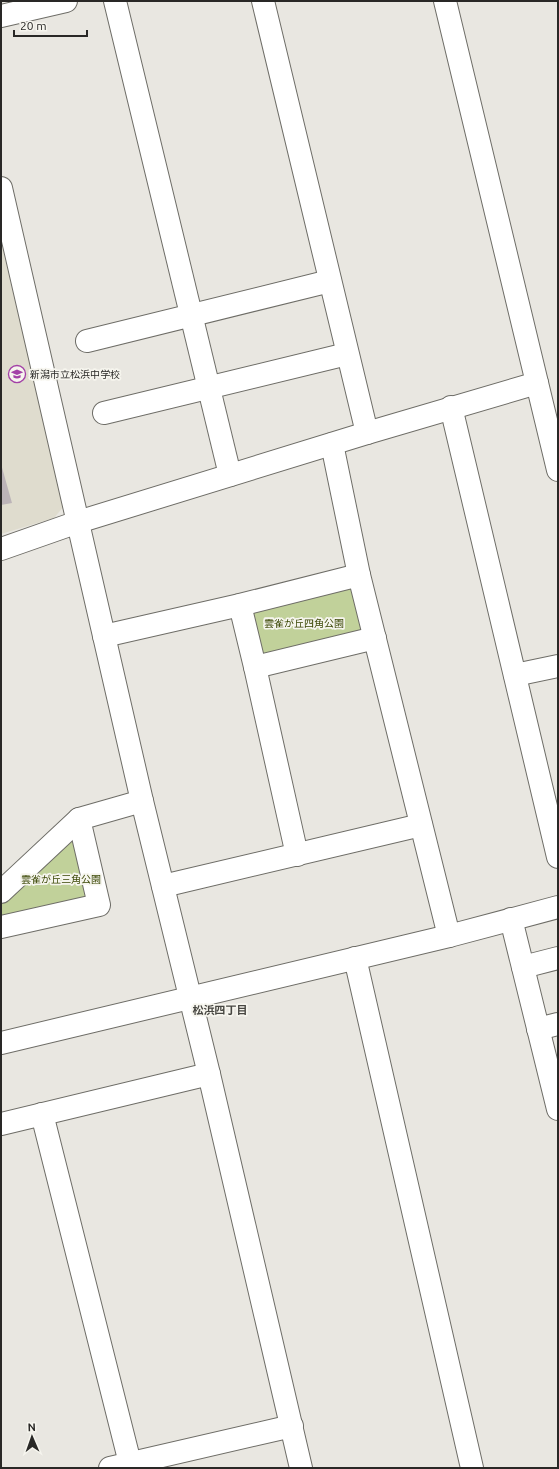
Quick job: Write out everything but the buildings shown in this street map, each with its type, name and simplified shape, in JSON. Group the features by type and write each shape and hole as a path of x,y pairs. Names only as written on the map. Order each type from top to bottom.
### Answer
{"street":[{"path":"1,16 66,1"},
{"path":"115,1 230,475"},
{"path":"263,1 367,433"},
{"path":"445,1 558,470"},
{"path":"1,188 142,802 209,1074 301,1468"},
{"path":"87,341 330,281"},
{"path":"104,413 347,354"},
{"path":"1,549 78,522 452,407 537,383"},
{"path":"452,407 558,856"},
{"path":"332,444 359,575 449,936"},
{"path":"104,636 240,605 359,575"},
{"path":"240,605 297,855"},
{"path":"255,667 375,638"},
{"path":"515,675 558,666"},
{"path":"1,892 80,819 142,802"},
{"path":"1,927 99,905 80,819"},
{"path":"163,886 421,825"},
{"path":"1,1043 449,936 558,908"},
{"path":"511,919 523,967 548,1027 558,1109"},
{"path":"355,958 472,1468"},
{"path":"523,967 558,958"},
{"path":"1,1124 209,1074"},
{"path":"42,1114 120,1466 292,1426"}],"shaded area":[{"name":"新潟市立松浜中学校","path":"1,242 64,506 54,518 1,534"}],"green space":[{"name":"雲雀が丘四角公園","path":"351,584 368,631 258,655 253,608"},
{"name":"雲雀が丘三角公園","path":"71,835 77,838 87,899 1,920 1,900"}],"place":[{"name":"新潟市立松浜中学校","path":"17,374"}],"district":[{"name":"松浜四丁目","path":"220,1010"}]}
